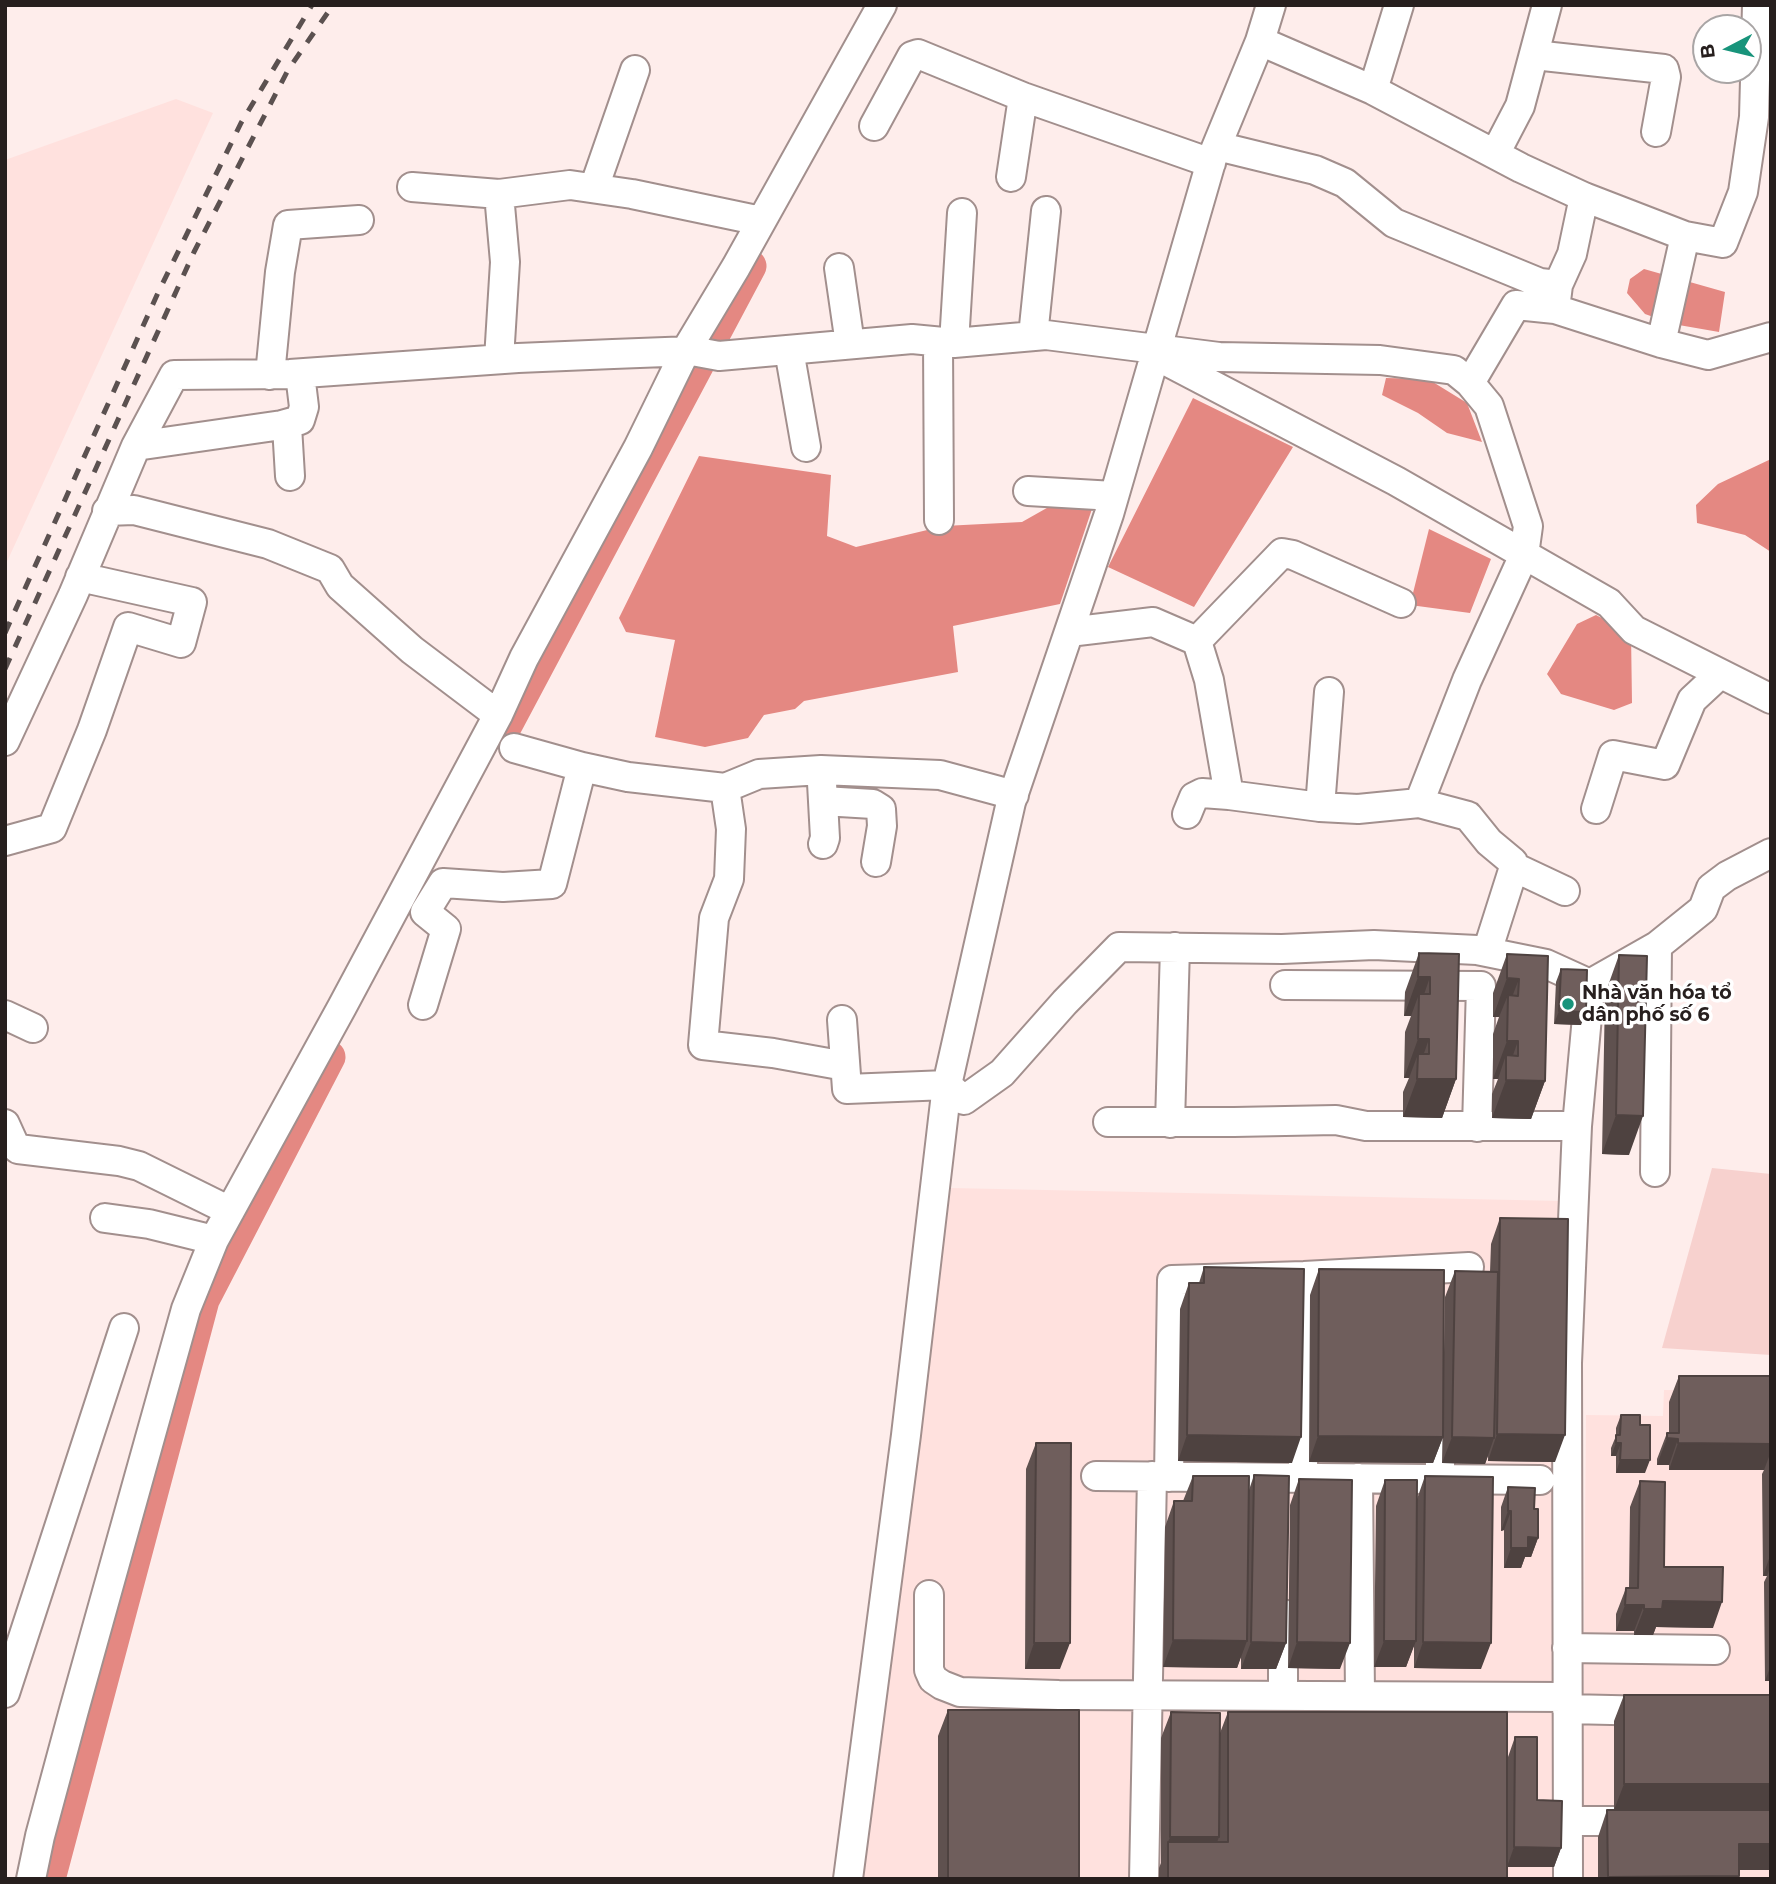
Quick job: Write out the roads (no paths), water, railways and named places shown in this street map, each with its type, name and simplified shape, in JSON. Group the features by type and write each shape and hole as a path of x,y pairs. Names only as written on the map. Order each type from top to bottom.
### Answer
{"street":[{"path":"31,1879 74,1710 186,1309 214,1240 498,715 524,659 638,448 699,353 761,221 881,5"},
{"path":"848,1879 947,1086 1014,795 1114,496 1214,155 1260,41 1271,5"},
{"path":"1373,90 1399,5"},
{"path":"1495,154 1520,106 1547,5"},
{"path":"1260,41 1373,90 1584,197 1685,236 1723,243 1743,192 1754,117 1757,5"},
{"path":"874,126 912,56 918,54 1023,97 1214,155 1315,170 1345,183 1394,223 1540,283 1557,297 1709,355 1771,337"},
{"path":"1534,55 1664,69 1666,77 1656,132"},
{"path":"594,188 635,70"},
{"path":"1011,177 1023,97"},
{"path":"412,187 499,194 570,185 632,194 761,221"},
{"path":"499,194 505,262 499,359"},
{"path":"1557,297 1572,254 1584,197"},
{"path":"1033,336 1046,211"},
{"path":"939,520 946,342 962,213"},
{"path":"270,375 280,272 288,225 359,220"},
{"path":"1663,337 1685,236"},
{"path":"839,268 850,344"},
{"path":"1470,383 1516,305 1557,297"},
{"path":"5,741 136,446 174,376 300,374 499,359 789,350 912,339 946,342 1046,335 1155,352 1219,358 1380,360 1454,370 1470,383 1489,406 1528,526 1524,555 1467,680 1419,803"},
{"path":"789,350 806,447"},
{"path":"1155,352 1396,481 1609,603 1634,630 1771,699"},
{"path":"136,446 282,425 300,420 304,407 300,374"},
{"path":"282,425 287,426 290,476"},
{"path":"1028,491 1114,496"},
{"path":"107,511 134,510 268,544 330,569 340,586 412,650 498,715"},
{"path":"1197,641 1282,553 1293,555 1401,603"},
{"path":"5,841 52,828 92,730 128,627 181,643 192,602 80,577"},
{"path":"1069,632 1153,622 1197,641 1209,680 1229,795"},
{"path":"1596,809 1613,755 1665,765 1692,700 1720,674"},
{"path":"1320,807 1329,692"},
{"path":"514,747 628,777 725,788 760,774 821,770 940,775 1014,795"},
{"path":"423,1005 446,929 425,912 443,883 503,887 552,884 582,766"},
{"path":"821,770 823,844"},
{"path":"725,788 731,829 729,879 714,918 703,1045 773,1053 845,1066"},
{"path":"1187,814 1194,797 1202,793 1358,809 1419,803 1468,817 1489,842 1513,862 1514,867 1487,952"},
{"path":"823,801 873,804 881,809 882,826 876,862"},
{"path":"1590,984 1657,946 1703,909 1710,888 1771,853"},
{"path":"1514,867 1565,891"},
{"path":"842,1020 847,1089 947,1086 964,1100 1002,1073 1065,1002 1119,947 1282,949 1374,945 1487,952 1546,964 1590,984"},
{"path":"1655,1172 1657,946"},
{"path":"1170,1123 1175,947"},
{"path":"1567,1879 1567,1363 1577,1126 1590,984"},
{"path":"1285,985 1516,986 1477,1127"},
{"path":"5,1015 33,1028"},
{"path":"1108,1122 1336,1120 1366,1126 1577,1126"},
{"path":"5,1124 18,1149 119,1161 139,1166 230,1211"},
{"path":"105,1218 149,1224 214,1240"},
{"path":"1144,1879 1148,1695 1172,1280 1304,1276 1439,1281 1469,1267"},
{"path":"1289,1487 1304,1276"},
{"path":"5,1693 124,1328"},
{"path":"1440,1387 1440,1479"},
{"path":"1096,1476 1161,1477 1289,1487 1358,1478 1540,1480"},
{"path":"1358,1478 1360,1696"},
{"path":"1283,1587 1283,1696"},
{"path":"929,1595 929,1670 933,1679 960,1692 1360,1696 1567,1703 1674,1711"},
{"path":"1567,1648 1715,1650"},
{"path":"1567,1821 1662,1821"}],"waterway":[{"path":"506,725 750,266"},
{"path":"49,1879 203,1300 329,1057"}],"railway":[{"path":"5,633 157,295 241,123 312,5"},
{"path":"5,669 194,252 288,70 333,5"}],"place":[{"name":"Nhà văn hóa tổ dân phố số 6","path":"1568,1004"}]}
